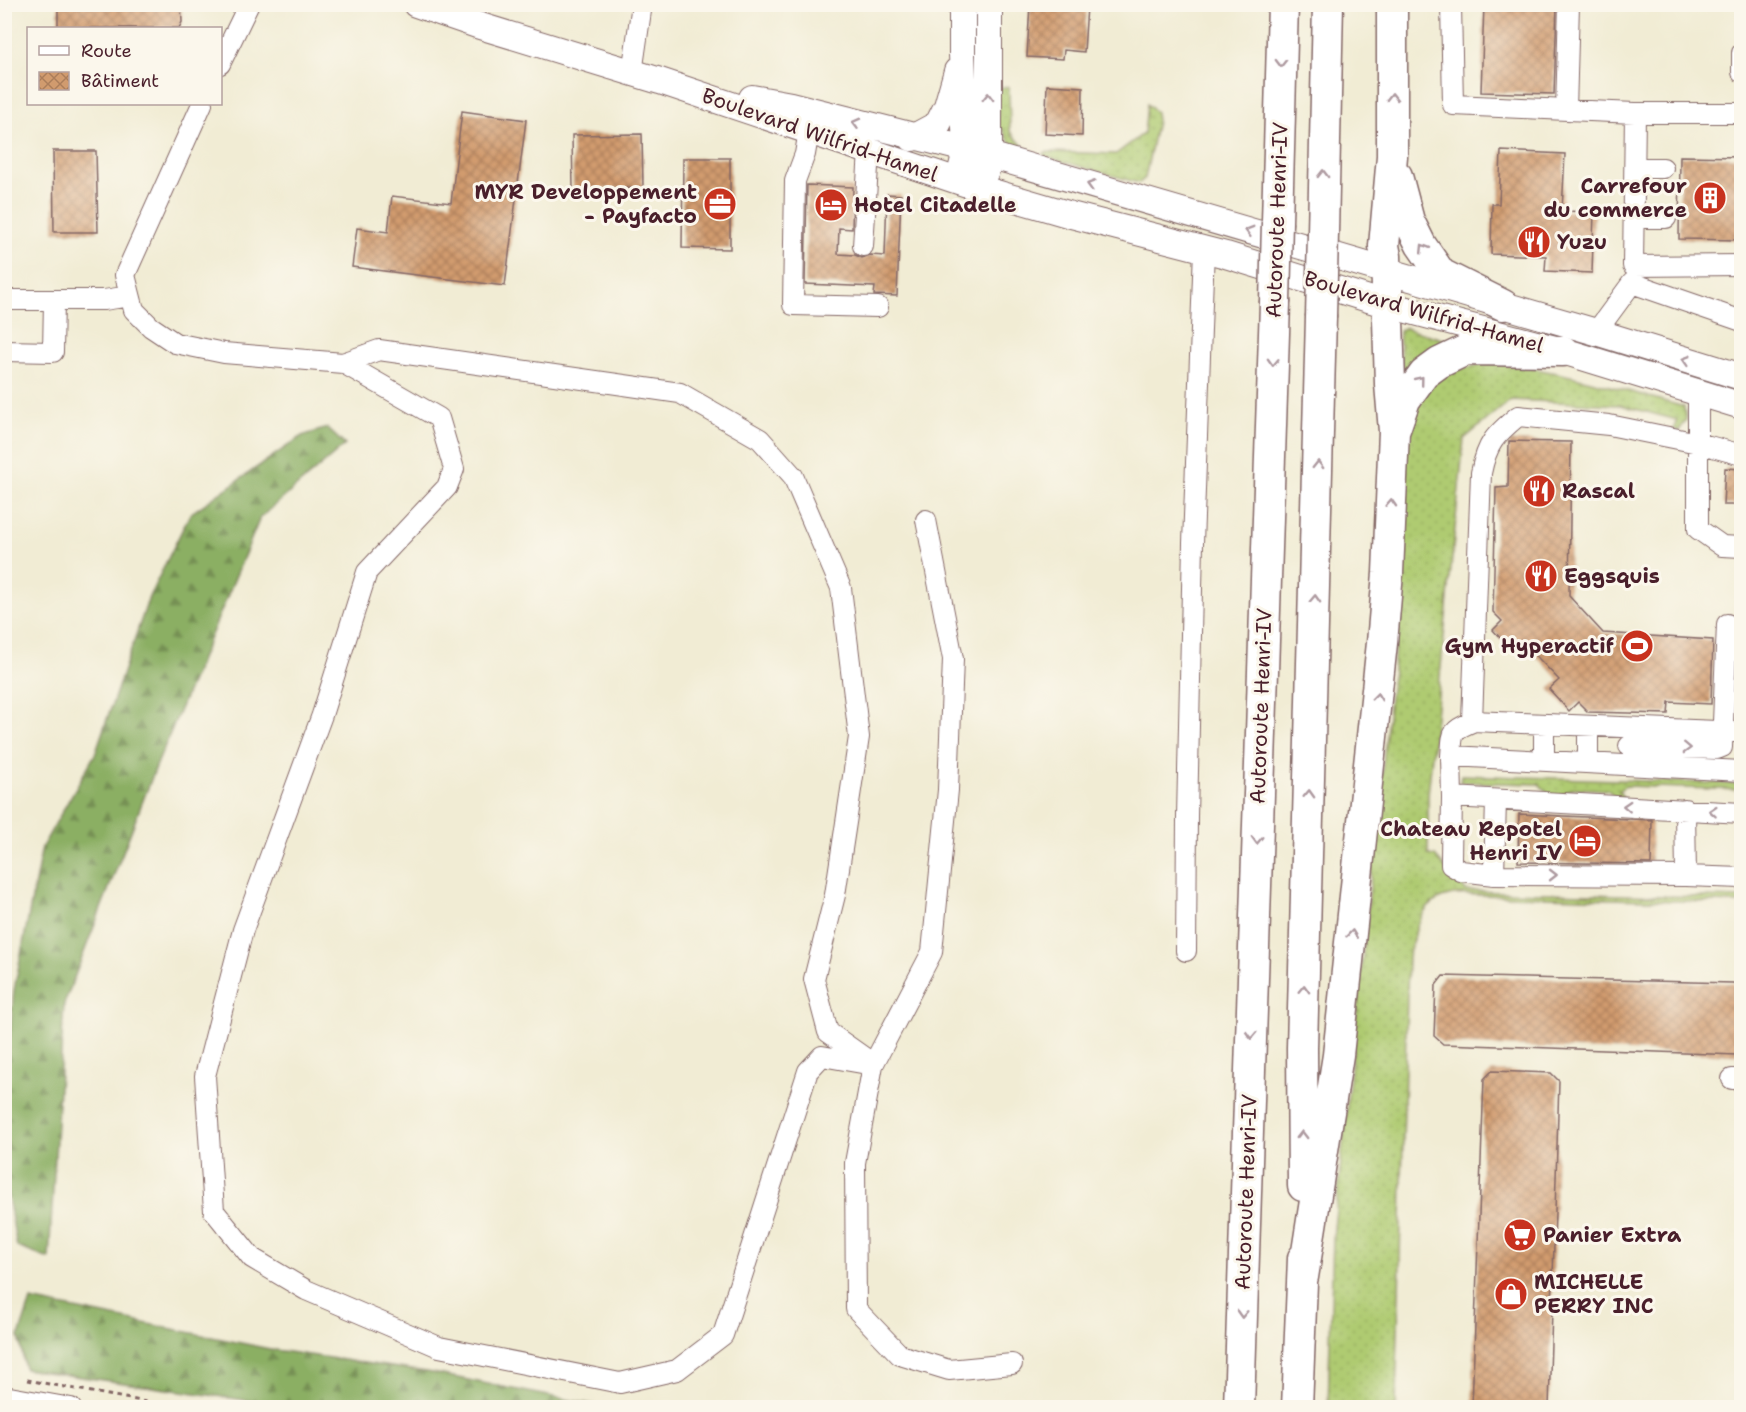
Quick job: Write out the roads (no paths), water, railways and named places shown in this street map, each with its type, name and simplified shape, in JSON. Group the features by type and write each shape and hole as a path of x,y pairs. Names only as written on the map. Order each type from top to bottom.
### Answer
{"highway":[{"name":"Autoroute Henri-IV","path":"1239,1405 1283,4"},
{"name":"Autoroute Henri-IV","path":"1296,1407 1303,1278 1302,1048 1328,4"},
{"path":"1303,1278 1338,1055 1384,619 1395,431 1390,384 1384,239 1392,156 1392,4"},
{"path":"1392,156 1409,221 1437,269 1441,274 1503,305"},
{"path":"1395,431 1405,400 1424,374 1439,363 1466,350 1563,351"}],"main road":[{"name":"Boulevard Wilfrid-Hamel","path":"416,4 456,11 633,73 970,185 1203,249 1388,305 1563,351 1742,406"},
{"path":"962,4 962,54 977,153"},
{"path":"970,185 977,153 989,4"},
{"path":"912,138 938,124 947,105 962,54"},
{"name":"Boulevard Wilfrid-Hamel","path":"660,81 791,105 977,153 1596,332 1742,377"}],"street":[{"path":"222,60 249,4"},
{"path":"633,73 642,4"},
{"path":"1451,4 1453,105 1635,113 1742,113"},
{"path":"1566,110 1569,4"},
{"path":"1742,53 1742,72"},
{"path":"202,105 125,275 134,310 151,327 175,343 224,353 343,363 379,350 680,393 760,439 794,476 841,588 859,737 835,895 814,979 828,1032 873,1065"},
{"path":"1596,332 1633,274 1635,113"},
{"path":"809,131 805,154 795,181 793,305 878,307"},
{"path":"863,246 868,152"},
{"path":"1635,168 1663,168"},
{"path":"1634,218 1666,219"},
{"path":"1186,951 1193,555 1203,249"},
{"path":"1633,274 1742,265"},
{"path":"1633,274 1742,321"},
{"path":"4,300 105,300 130,296"},
{"path":"4,351 53,352 54,300"},
{"path":"343,363 439,418 454,469 447,487 366,572 322,715 243,930 205,1076 214,1211 252,1258 306,1290 439,1347 620,1383 677,1370 723,1335 807,1071 822,1056 873,1065"},
{"path":"1698,392 1698,529 1722,546 1742,547"},
{"path":"1472,722 1481,473 1484,456 1496,435 1518,416 1609,425 1698,443 1742,455"},
{"path":"926,520 953,659 948,790 932,952 873,1065 855,1163 856,1309 900,1355 949,1370 1012,1364"},
{"path":"1451,756 1588,763 1629,746 1717,749 1722,747 1732,731 1727,624"},
{"path":"1742,771 1629,746 1588,726 1472,722 1454,732 1451,756 1451,865 1461,871 1494,875 1686,876 1742,879"},
{"path":"1544,724 1544,761"},
{"path":"1588,726 1588,763"},
{"path":"1452,798 1742,813"},
{"path":"1494,875 1496,800"},
{"path":"1685,809 1686,876"},
{"path":"4,1396 71,1407"}],"place":[{"name":"Carrefour du commerce","path":"1710,198"},
{"name":"MYR Developpement - Payfacto","path":"720,204"},
{"name":"Hotel Citadelle","path":"831,205"},
{"name":"Yuzu","path":"1534,242"},
{"name":"Rascal","path":"1539,491"},
{"name":"Eggsquis","path":"1541,576"},
{"name":"Gym Hyperactif","path":"1637,646"},
{"name":"Chateau Repotel Henri IV","path":"1585,841"},
{"name":"Panier Extra","path":"1520,1235"},
{"name":"MICHELLE PERRY INC","path":"1511,1294"}]}
